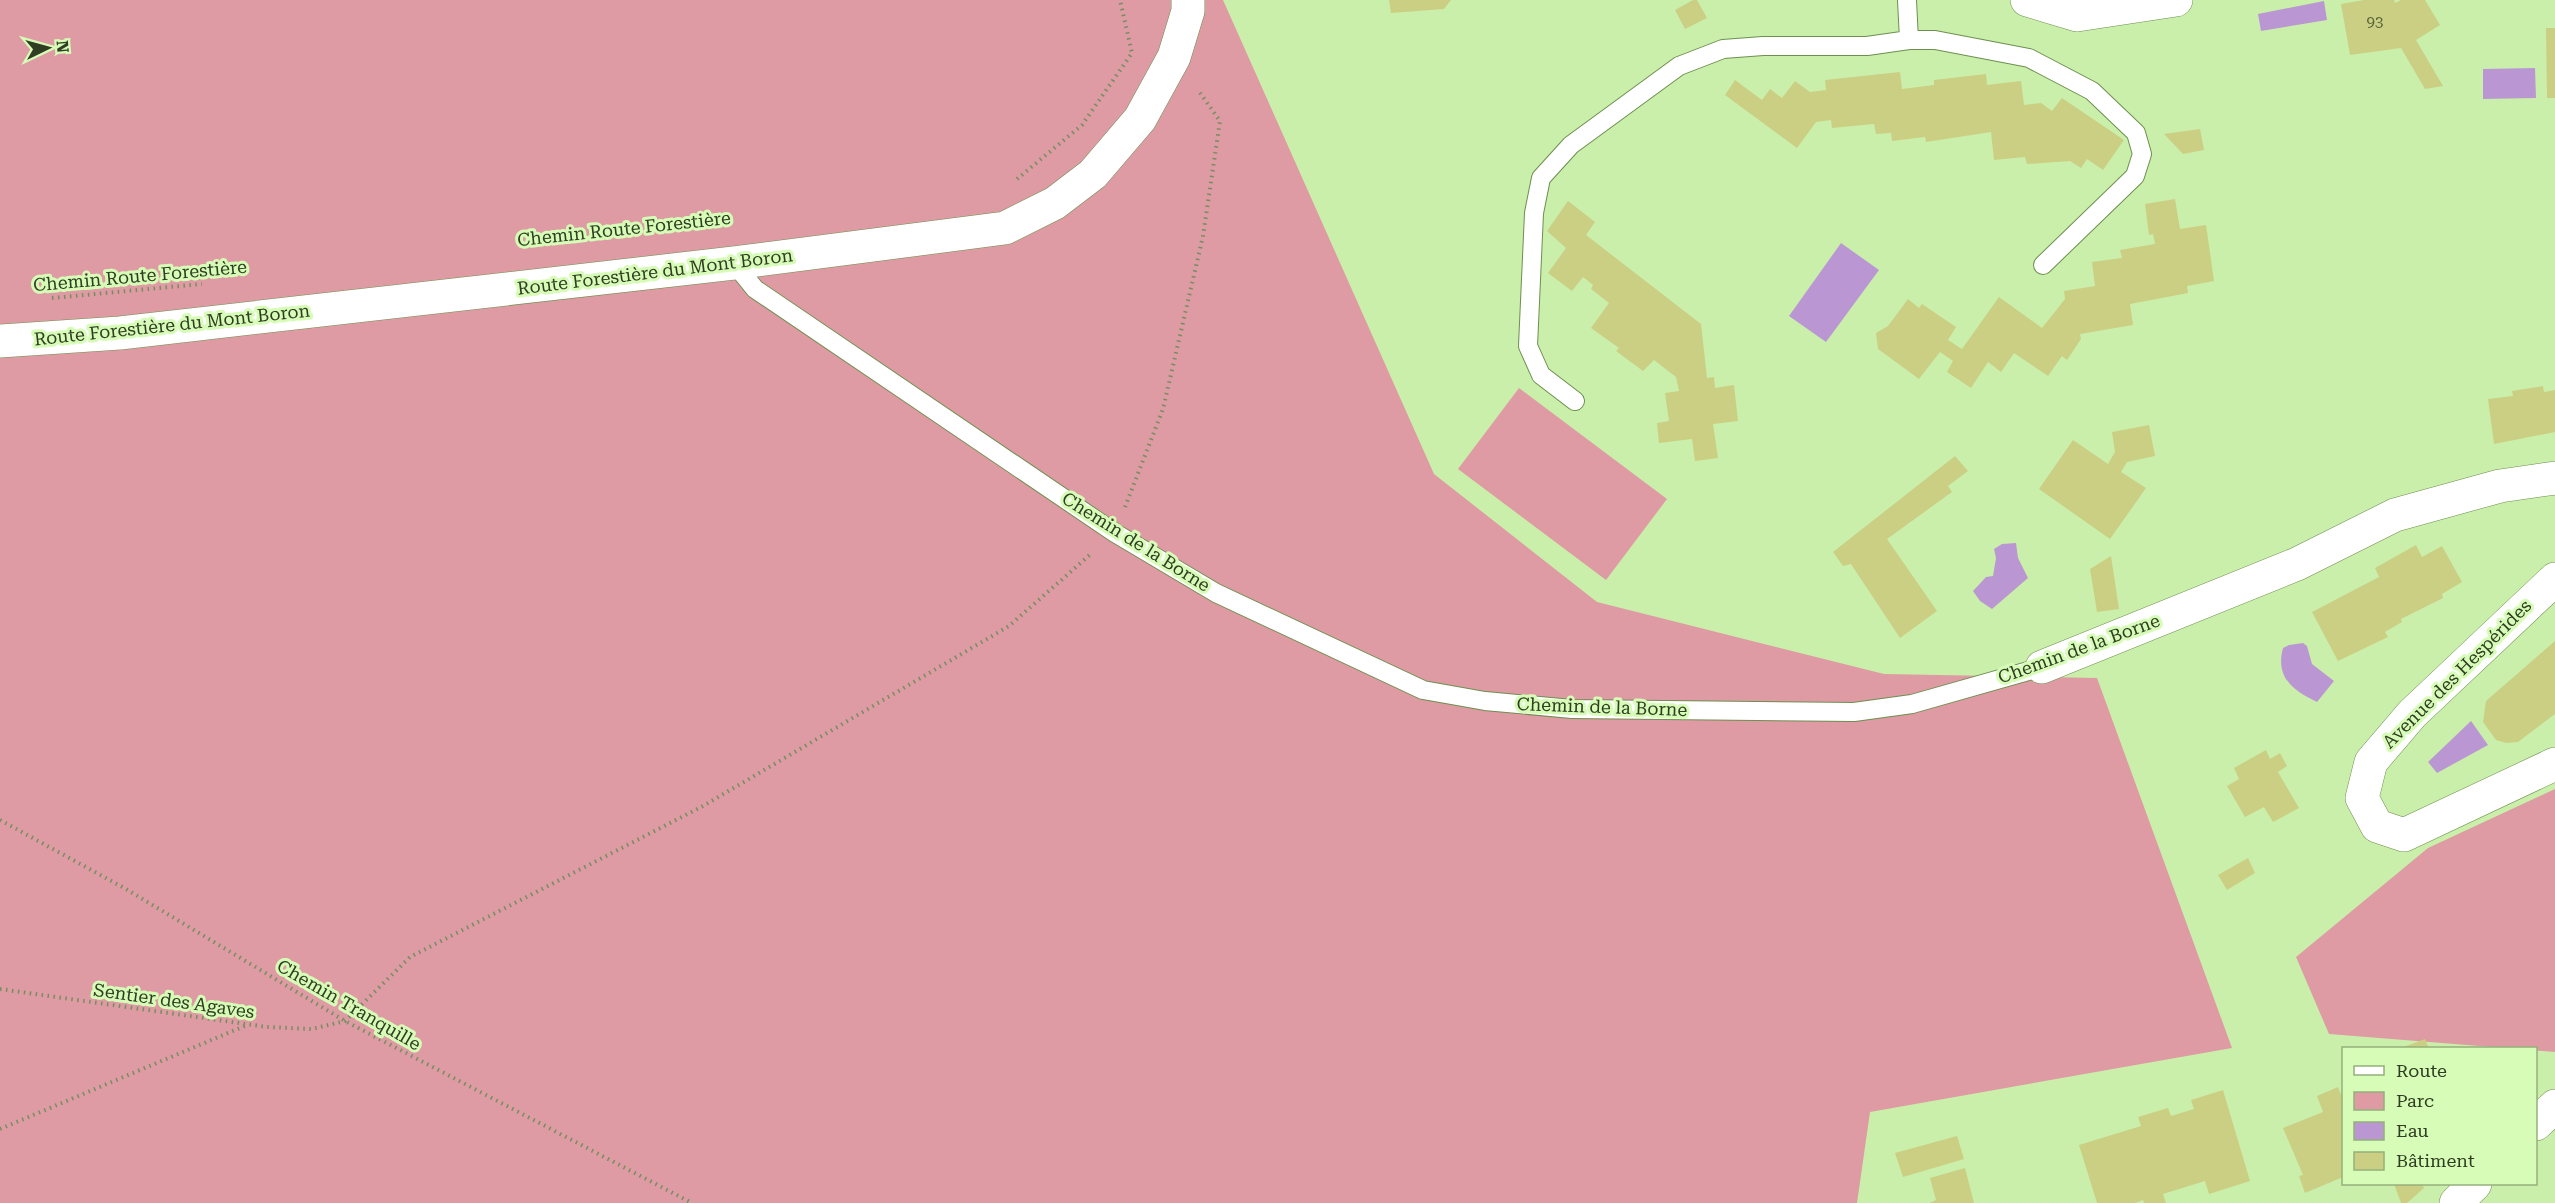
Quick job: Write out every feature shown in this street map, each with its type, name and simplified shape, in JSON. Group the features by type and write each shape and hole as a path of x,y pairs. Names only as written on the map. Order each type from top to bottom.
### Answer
{"street":[{"name":"Route Forestière du Mont Boron","path":"0,341 120,333 734,263 1005,228 1055,203 1093,174 1140,119 1174,57 1188,11 1188,0"},
{"path":"2027,0 2077,15 2176,0"},
{"name":"Chemin de la Borne","path":"2043,667 2297,564 2395,515 2500,486 2555,478"},
{"name":"Avenue des Hespérides","path":"2555,579 2532,598 2398,730 2371,762 2362,798 2377,826 2404,835 2555,764"},
{"path":"2537,1122 2555,1106"},
{"path":"2456,1203 2474,1185"}],"lane":[{"path":"1907,0 1909,40"},
{"path":"1575,401 1541,375 1528,346 1534,213 1541,178 1571,146 1679,66 1723,49 1763,46 1867,46 1935,39 2029,58 2092,91 2136,133 2142,154 2135,176 2043,265"},
{"name":"Chemin de la Borne","path":"734,263 755,289 1115,533 1216,592 1323,645 1423,690 1485,701 1572,709 1854,712 1912,704 2043,667"}],"path":[{"path":"1009,185 1082,125 1132,53 1120,0"},
{"path":"345,1021 410,957 703,806 1009,626 1115,533 1163,409 1203,237 1220,121 1174,57"},
{"name":"Chemin Route Forestière","path":"47,298 213,283"},
{"name":"Chemin Tranquille","path":"0,820 126,889 345,1021 692,1203"},
{"name":"Sentier des Agaves","path":"0,989 248,1024 312,1029 345,1021"},
{"path":"0,1129 248,1024"}],"green space":[{"path":"0,0 1223,0 1434,474 1597,602 1884,674 2097,678 2232,1048 1870,1112 1857,1203 0,1203"},
{"path":"1519,388 1667,499 1606,580 1458,469"},
{"path":"2555,789 2555,1052 2537,1051 2537,1047 2492,1047 2329,1034 2296,957 2428,848"}],"water":[{"path":"2324,1 2327,20 2261,31 2258,14"},
{"path":"2535,68 2536,98 2483,99 2483,69"},
{"path":"1841,243 1879,270 1826,342 1789,316"},
{"path":"2016,543 2018,558 2028,578 1992,609 1980,601 1973,591 1986,577 1993,576 1996,558 1994,549 2002,544"},
{"path":"2303,643 2307,646 2312,664 2334,681 2317,702 2300,693 2288,682 2282,667 2283,648"},
{"path":"2471,721 2488,745 2437,773 2428,762"}],"building":[{"path":"1389,0 1451,0 1444,9 1391,13"},
{"path":"1697,0 1707,18 1685,29 1675,10"},
{"path":"2364,0 2394,0 2395,3 2401,0 2425,0 2440,25 2416,40 2443,86 2425,89 2401,48 2350,55 2341,4"},
{"path":"2546,28 2555,28 2555,98 2547,98"},
{"path":"1900,72 1902,89 1934,85 1934,80 1986,74 1987,85 2021,81 2024,105 2041,103 2052,111 2062,98 2124,140 2103,170 2087,159 2081,168 2070,161 2027,164 2025,157 1994,160 1991,132 1926,142 1925,137 1892,141 1891,133 1876,134 1874,124 1832,128 1831,120 1816,122 1797,148 1725,95 1735,80 1762,100 1770,89 1782,98 1795,81 1810,92 1826,90 1825,80"},
{"path":"2200,129 2204,150 2183,154 2164,134"},
{"path":"2175,199 2180,229 2206,225 2214,281 2187,286 2188,293 2130,304 2133,325 2080,334 2081,339 2067,360 2062,356 2048,376 2014,353 2001,372 1988,362 1971,388 1947,372 1953,361 1940,352 1919,379 1878,349 1876,333 1888,326 1908,299 1919,308 1922,304 1956,327 1948,340 1962,349 1999,297 2042,328 2065,299 2064,291 2095,286 2092,262 2122,258 2120,250 2155,244 2153,234 2149,235 2145,204"},
{"path":"1568,201 1595,222 1586,235 1701,324 1707,378 1714,377 1715,388 1734,385 1738,421 1713,424 1718,458 1695,461 1692,439 1659,443 1657,423 1669,421 1665,393 1679,391 1676,377 1654,360 1643,371 1616,351 1619,348 1591,328 1609,303 1591,289 1593,285 1583,277 1572,291 1548,273 1566,248 1547,231"},
{"path":"2543,386 2544,392 2555,390 2555,432 2494,444 2488,399 2513,396 2512,391"},
{"path":"2149,425 2155,456 2127,462 2121,472 2146,488 2110,539 2039,489 2073,440 2108,464 2115,452 2112,432"},
{"path":"1955,456 1968,471 1948,486 1952,492 1887,539 1937,611 1900,638 1851,564 1843,566 1833,552"},
{"path":"2416,545 2422,557 2442,546 2462,582 2442,594 2443,598 2401,619 2402,622 2385,632 2388,637 2338,661 2312,612 2379,577 2375,568"},
{"path":"2111,556 2119,609 2097,612 2090,569"},
{"path":"2555,641 2555,714 2518,742 2506,743 2496,740 2483,722 2486,701"},
{"path":"2266,750 2270,759 2280,753 2287,766 2278,772 2299,808 2273,822 2264,807 2245,817 2227,786 2239,779 2234,768"},
{"path":"2248,858 2255,873 2227,890 2218,875"},
{"path":"2425,1039 2429,1047 2404,1047"},
{"path":"2338,1087 2342,1097 2342,1177 2305,1193 2299,1176 2303,1175 2283,1128 2323,1112 2317,1096"},
{"path":"2223,1090 2250,1181 2209,1194 2205,1181 2163,1194 2166,1203 2144,1203 2143,1200 2135,1203 2097,1203 2079,1145 2141,1126 2138,1117 2168,1108 2171,1116 2194,1109 2191,1100"},
{"path":"1957,1136 1964,1159 1903,1177 1895,1153"},
{"path":"1965,1168 1974,1203 1929,1203 1936,1200 1930,1178"},
{"path":"2394,1185 2422,1185 2424,1188 2407,1203 2401,1203"}]}
